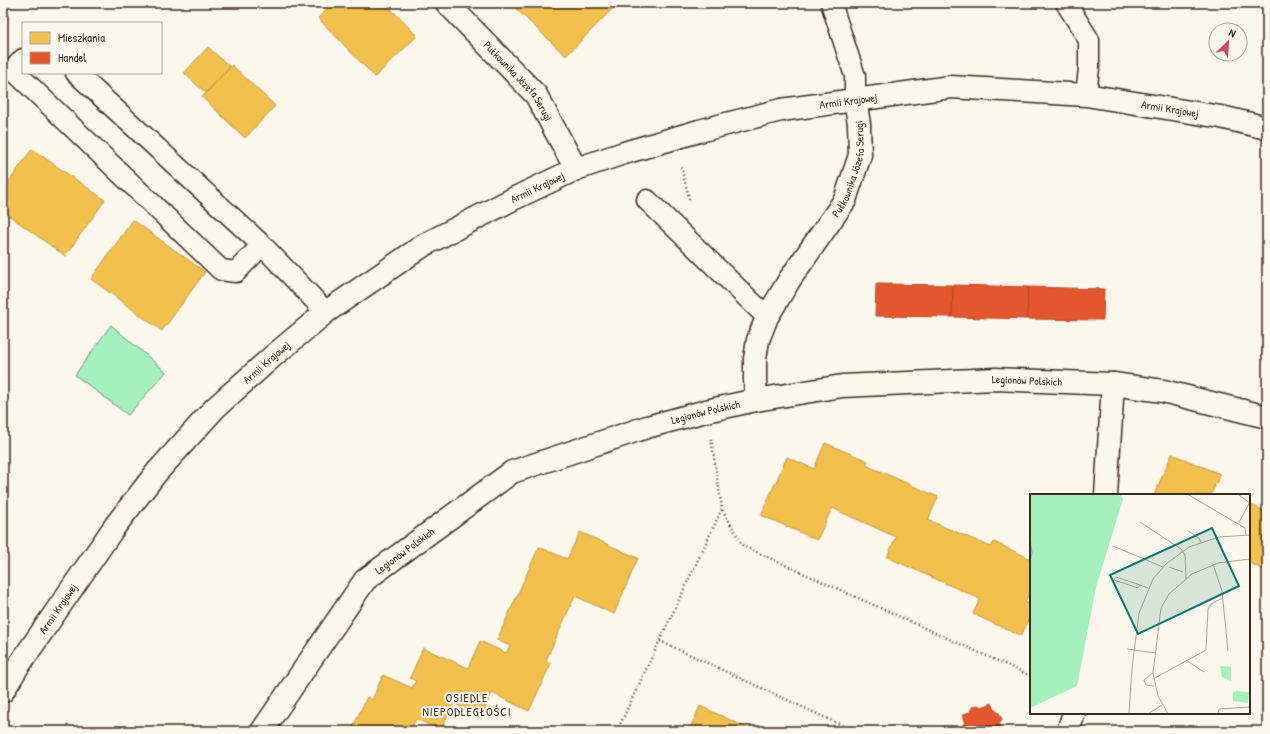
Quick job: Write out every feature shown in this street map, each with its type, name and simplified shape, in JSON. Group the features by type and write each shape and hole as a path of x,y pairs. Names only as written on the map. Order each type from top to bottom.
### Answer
{"street":[{"name":"Pułkownika Józefa Serugi","path":"447,3 536,94 576,169"},
{"name":"Armii Krajowej","path":"3,691 16,668 115,526 157,472 215,408 272,357 326,312 424,246 514,199 576,169 699,130 781,110 951,87 1086,95 1221,117 1267,128"},
{"name":"Pułkownika Józefa Serugi","path":"756,400 754,380 755,359 758,340 767,317 790,279 845,200 860,155 859,124 855,99"},
{"name":"Legionów Polskich","path":"262,731 365,580 512,472 647,426 756,400 842,386 996,379 1113,384 1163,391 1267,417"},
{"path":"1106,494 1113,384"},
{"path":"1068,731 1074,714"}],"lane":[{"name":"Pułkownika Józefa Serugi","path":"831,3 855,76 855,99"},
{"path":"1066,3 1089,40 1086,95"},
{"path":"22,60 13,70 222,270 236,272 262,245"},
{"path":"77,74 262,245 326,312"},
{"path":"647,200 767,317"}],"path":[{"path":"684,177 691,205"},
{"path":"706,411 722,508 743,546 1030,676"},
{"path":"617,731 722,508"},
{"path":"660,641 854,731"}],"green space":[{"path":"111,325 166,372 128,415 75,375"}],"building: Mieszkania":[{"path":"333,3 385,3 417,36 375,77 318,18"},
{"path":"510,3 618,3 566,56"},
{"path":"208,47 230,67 206,93 184,73"},
{"path":"232,65 275,106 245,138 202,97"},
{"path":"32,149 105,200 65,256 3,211 3,190"},
{"path":"133,220 205,272 162,331 91,279"},
{"path":"825,443 868,461 866,465 938,497 928,520 991,547 994,542 1030,559 1030,590 1025,602 1030,604 1030,616 1021,636 973,614 980,599 887,557 896,537 832,508 817,540 761,515 787,457 814,469"},
{"path":"1172,454 1220,474 1211,494 1154,494"},
{"path":"1250,504 1267,512 1267,571 1250,563"},
{"path":"580,532 638,558 614,614 575,596 546,660 551,663 529,711 492,693 481,716 453,703 441,730 416,719 410,731 351,731 367,697 372,700 383,675 412,688 416,681 410,678 423,648 468,668 480,641 506,653 510,646 497,640 539,547 567,559"},
{"path":"700,706 754,731 689,731"}],"building: Handel":[{"path":"876,284 953,285 952,317 875,316"},
{"path":"953,285 1028,287 1027,319 952,317"},
{"path":"1028,287 1104,289 1103,320 1027,319"},
{"path":"992,703 1002,719 999,724 1001,730 965,731 963,725 965,721 963,714 970,712 972,707 978,705 982,707"}],"district":[{"name":"OSIEDLE NIEPODLEGŁOŚCI","path":"467,705"}]}
